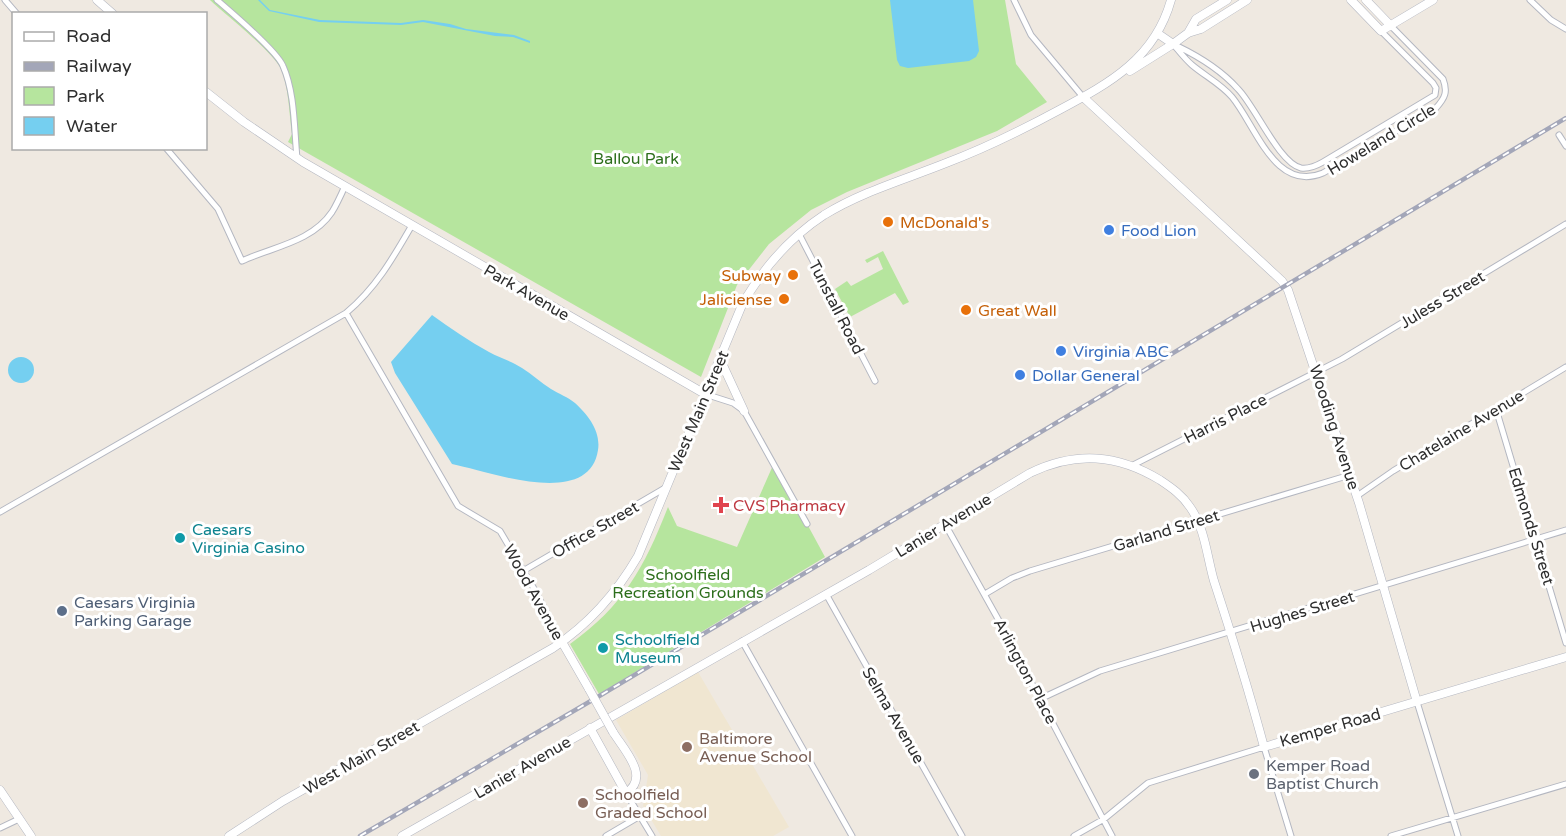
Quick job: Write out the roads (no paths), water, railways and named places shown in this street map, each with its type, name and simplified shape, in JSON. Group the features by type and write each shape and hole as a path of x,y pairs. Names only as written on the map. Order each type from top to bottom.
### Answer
{"street":[{"path":"5,0 15,12"},
{"path":"97,0 111,12"},
{"path":"217,0 273,52 283,65 289,84 297,158"},
{"path":"1014,0 1031,34 1083,97"},
{"name":"West Main Street","path":"229,836 284,801 562,642 601,609 622,583 647,537 742,305 778,253 799,234 843,204 987,146 1110,81 1138,58 1157,33 1171,0"},
{"path":"1188,33 1196,19 1227,0"},
{"path":"1110,81 1188,33 1202,29 1247,0"},
{"name":"Howeland Circle","path":"1157,33 1173,44 1199,56 1232,83 1242,93 1288,161 1302,168 1312,167 1433,97 1436,91 1433,82 1351,0"},
{"name":"Howeland Circle","path":"1173,44 1190,64 1225,90 1283,170 1297,177 1310,178 1328,171 1436,108 1446,95 1443,79 1366,0"},
{"path":"1381,31 1433,0"},
{"path":"1530,0 1551,20 1566,28"},
{"path":"1420,70 1429,63"},
{"path":"1225,90 1232,83"},
{"name":"Park Avenue","path":"207,93 244,122 297,158 705,394 733,403 744,411"},
{"name":"Wooding Avenue","path":"1083,97 1282,280 1291,297 1357,496 1458,836"},
{"path":"1416,107 1422,116"},
{"path":"1250,123 1258,117"},
{"path":"1559,135 1566,146"},
{"path":"168,150 218,209 242,261 280,247 312,231 332,211 345,186"},
{"path":"1273,158 1281,153"},
{"path":"1323,162 1328,171"},
{"name":"Juless Street","path":"1317,372 1479,278 1566,224"},
{"path":"0,512 346,313 365,296 385,272 412,225"},
{"name":"Tunstall Road","path":"799,234 875,381"},
{"name":"Wood Avenue","path":"346,313 458,506 500,531 637,773 636,783 626,793"},
{"path":"720,359 744,411 807,524"},
{"name":"Chatelaine Avenue","path":"1357,496 1393,471 1566,367"},
{"name":"Harris Place","path":"1133,465 1317,372"},
{"name":"Edmonds Street","path":"1496,410 1566,643"},
{"name":"Lanier Avenue","path":"402,836 826,594 1030,473 1053,463 1094,458 1133,465 1175,490 1191,508 1198,521 1291,836"},
{"name":"Garland Street","path":"985,594 1012,578 1030,571 1350,475"},
{"name":"Office Street","path":"523,571 667,487"},
{"name":"Arlington Place","path":"945,524 985,594 1113,836"},
{"name":"Hughes Street","path":"1040,699 1100,671 1232,633 1566,530"},
{"name":"Selma Avenue","path":"826,594 962,836"},
{"path":"742,641 852,836"},
{"name":"Kemper Road","path":"1074,836 1104,819 1138,790 1156,780 1566,657"},
{"path":"590,728 652,836"},
{"path":"1391,836 1566,784"},
{"path":"0,790 31,836"},
{"path":"606,836 640,816"},
{"path":"0,828 19,819"}],"water":[{"path":"258,0 270,10 320,20 401,23 423,20 466,29 514,35 530,43 513,37 495,36 423,22 401,25 319,22 269,11"},
{"path":"890,0 973,0 979,51 976,57 969,61 908,68 900,66 897,60"},
{"path":"432,315 474,343 518,366 547,387 575,403 589,418 598,436 598,450 591,468 576,478 557,483 512,478 452,464 395,373 391,362"},
{"path":"21,357 30,361 34,370 30,379 21,383 12,379 8,370 12,361"}],"railway":[{"path":"360,836 601,695 1566,118"}],"place":[{"name":"McDonald's","path":"888,222"},
{"name":"Food Lion","path":"1109,230"},
{"name":"Subway","path":"793,275"},
{"name":"Jaliciense","path":"784,299"},
{"name":"Great Wall","path":"966,310"},
{"name":"Virginia ABC","path":"1061,351"},
{"name":"Dollar General","path":"1020,375"},
{"name":"CVS Pharmacy","path":"721,505"},
{"name":"Caesars Virginia Casino","path":"180,538"},
{"name":"Caesars Virginia Parking Garage","path":"62,611"},
{"name":"Schoolfield Museum","path":"603,648"},
{"name":"Baltimore Avenue School","path":"687,747"},
{"name":"Kemper Road Baptist Church","path":"1254,774"},
{"name":"Schoolfield Graded School","path":"583,803"}],"park label":[{"name":"Ballou Park","path":"636,158"},
{"name":"Schoolfield Recreation Grounds","path":"688,583"}]}
